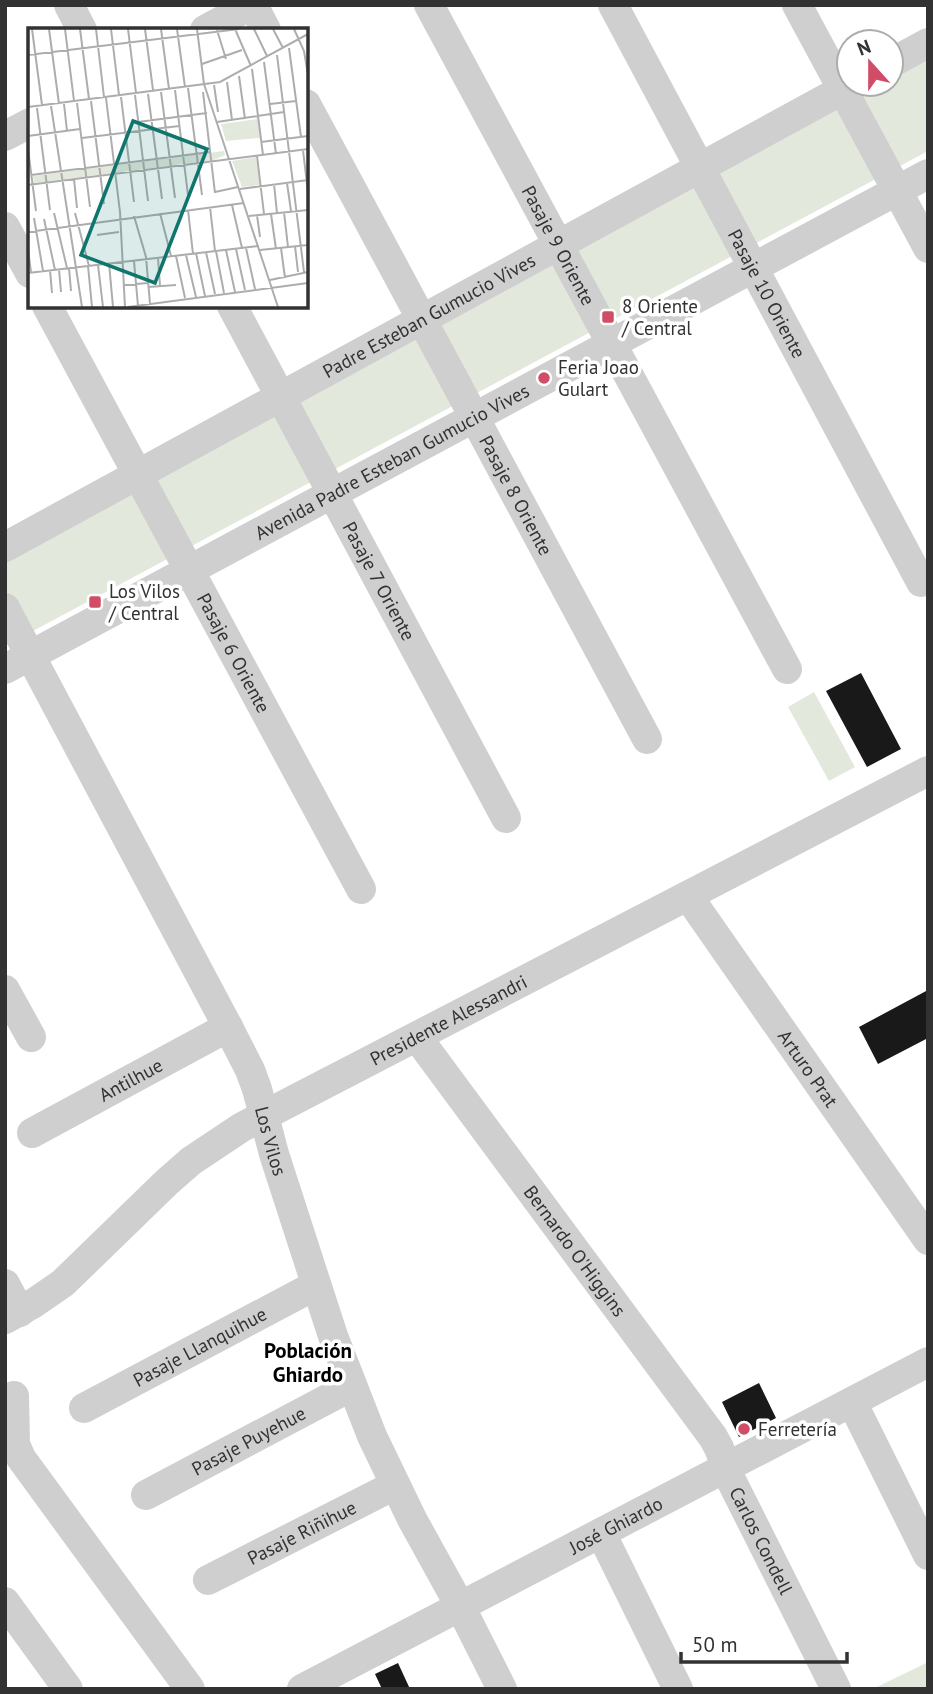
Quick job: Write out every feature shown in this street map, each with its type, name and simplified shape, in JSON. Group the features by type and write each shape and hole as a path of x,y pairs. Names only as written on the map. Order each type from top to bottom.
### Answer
{"street":[{"path":"69,5 81,28"},
{"path":"209,28 252,5 265,28"},
{"name":"Pasaje 9 Oriente","path":"429,5 787,669"},
{"name":"Pasaje 10 Oriente","path":"613,5 920,582"},
{"path":"797,5 835,66"},
{"path":"905,55 928,43"},
{"name":"Padre Esteban Gumucio Vives","path":"5,547 835,94"},
{"path":"853,98 897,191 928,247"},
{"name":"Pasaje 8 Oriente","path":"308,108 647,739"},
{"path":"5,136 28,124"},
{"name":"Avenida Padre Esteban Gumucio Vives","path":"18,662 928,174"},
{"path":"5,227 28,269"},
{"name":"Pasaje 6 Oriente","path":"48,308 360,889"},
{"name":"Pasaje 7 Oriente","path":"233,308 506,818"},
{"name":"Los Vilos","path":"5,608 18,662 229,1027 250,1070 316,1285 352,1386 395,1485 502,1689"},
{"name":"Presidente Alessandri","path":"12,1315 48,1295 167,1182 191,1161 236,1130 928,771"},
{"name":"Arturo Prat","path":"688,896 928,1240"},
{"path":"5,989 31,1037"},
{"name":"Antilhue","path":"32,1133 229,1027"},
{"name":"Bernardo O'Higgins","path":"417,1037 713,1437 727,1467"},
{"path":"5,1284 12,1315"},
{"name":"Pasaje Llanquihue","path":"84,1408 316,1285"},
{"name":"José Ghiardo","path":"302,1689 338,1681 460,1606 928,1362"},
{"name":"Pasaje Puyehue","path":"146,1495 352,1386"},
{"path":"14,1395 15,1444 21,1458 190,1689"},
{"path":"852,1402 928,1555"},
{"name":"Carlos Condell","path":"727,1467 731,1480 836,1689"},
{"name":"Pasaje Riñihue","path":"208,1580 395,1485"},
{"path":"601,1533 678,1689"},
{"path":"5,1602 68,1689"}],"shaded area":[{"path":"928,51 928,151 5,646 5,551 841,98 905,98 905,63"},
{"path":"814,692 855,767 829,781 788,707"},
{"path":"928,1662 928,1689 873,1689"}],"building":[{"path":"861,673 901,749 867,767 826,691"},
{"path":"928,990 928,1038 878,1064 859,1027"},
{"path":"759,1383 776,1418 739,1437 722,1402"},
{"path":"398,1663 410,1689 382,1689 375,1674"}],"place":[{"name":"8 Oriente / Central","path":"608,317"},
{"name":"Feria Joao Gulart","path":"544,378"},
{"name":"Los Vilos / Central","path":"95,602"},
{"name":"Ferretería","path":"744,1429"}],"district":[{"name":"Población Ghiardo","path":"308,1362"}]}
